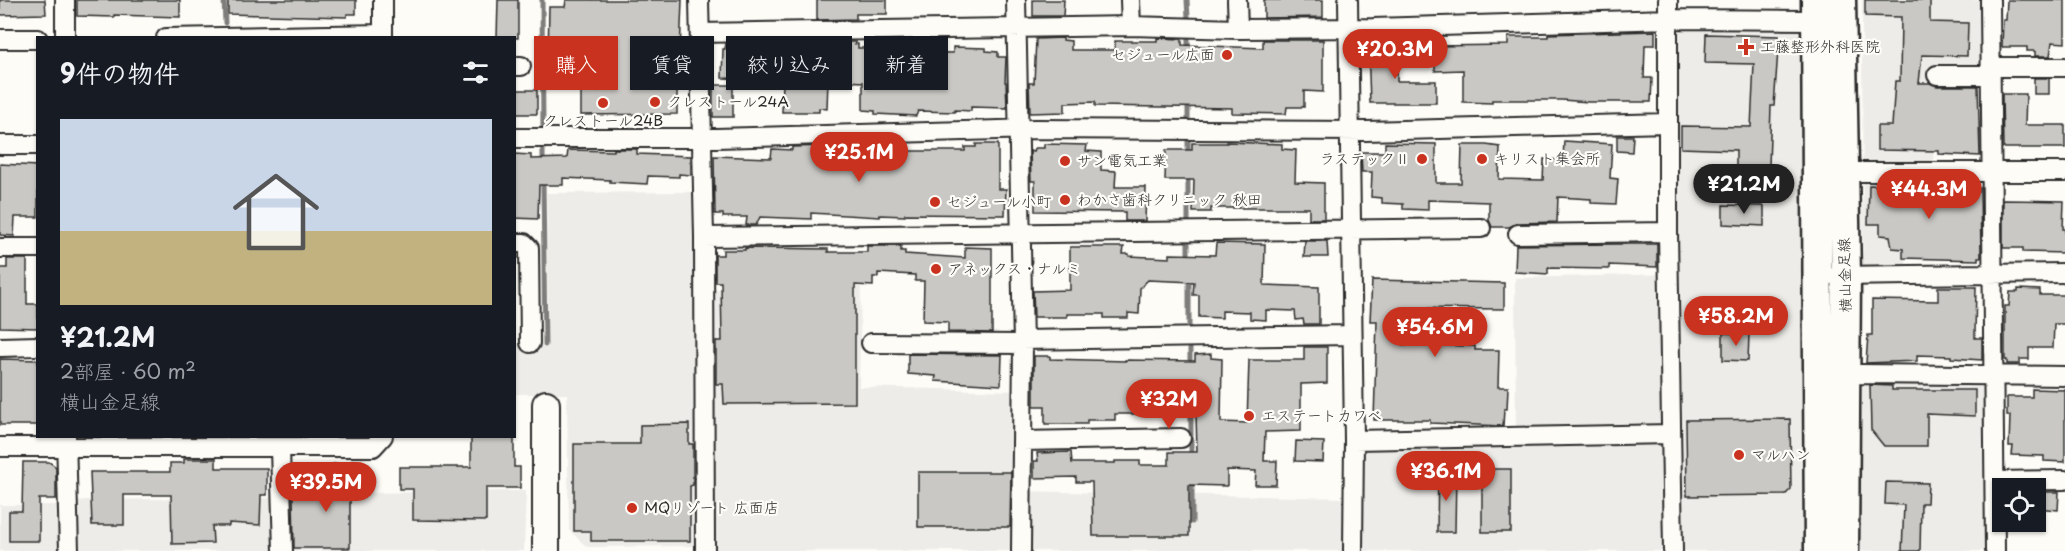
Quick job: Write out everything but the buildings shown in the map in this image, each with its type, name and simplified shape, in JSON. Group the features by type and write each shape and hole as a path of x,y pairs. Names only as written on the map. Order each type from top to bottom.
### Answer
{"main road":[{"name":"横山金足線","path":"1841,0 1846,276 1844,551"},
{"name":"横山金足線","path":"1816,10 1819,551"}],"street":[{"path":"64,0 65,36"},
{"path":"383,0 383,36"},
{"path":"699,0 703,138 705,551"},
{"path":"1016,0 1023,342 1021,551"},
{"path":"1130,0 1131,26"},
{"path":"1237,0 1238,29"},
{"path":"1348,0 1354,440 1353,551"},
{"path":"1668,0 1667,123 1672,551"},
{"path":"1990,0 1995,478"},
{"path":"700,33 1131,26 1238,29 1348,28 1669,19 1816,10"},
{"path":"0,39 36,39"},
{"path":"1937,75 2065,67"},
{"path":"516,138 703,138 1019,130 1350,131 1667,123"},
{"path":"0,145 36,145"},
{"path":"1844,172 2065,172"},
{"path":"704,237 1481,228"},
{"path":"1518,234 1668,232"},
{"path":"516,243 524,243 529,248 530,343"},
{"path":"0,248 36,248"},
{"path":"1818,276 2065,273"},
{"path":"871,343 1352,335"},
{"path":"0,346 36,346"},
{"path":"1818,376 1860,374 2065,376"},
{"path":"546,404 546,551"},
{"path":"1354,440 1671,434"},
{"path":"0,447 66,442 280,448 373,447 381,438"},
{"path":"1022,441 1180,438"},
{"path":"66,442 69,551"},
{"path":"280,448 283,551"},
{"path":"2046,480 2065,480"},
{"path":"1995,532 1995,551"}],"shaded area":[{"path":"1862,0 1983,0 1984,68 1931,69 1930,119 1934,131 1933,170 1905,170 1906,268 1863,286"},
{"path":"1668,19 1806,19 1808,379 1986,380 1986,551 712,551 710,289 861,287 859,387 1017,391 1015,491 1345,498 1360,453 1377,440 1516,441 1515,278 1674,274"},
{"path":"696,192 697,546 587,547 569,530 567,394 516,394 516,346 548,345 547,193"},
{"path":"526,491 524,551 0,551 0,505 57,505 85,500 268,498 278,494"}],"waterway":[{"path":"224,0 225,23"},
{"path":"542,0 543,129"},
{"path":"1187,0 1188,18"},
{"path":"1188,37 1188,50"},
{"path":"1188,101 1188,124"},
{"path":"1188,139 1188,155"},
{"path":"543,146 543,165"},
{"path":"1188,174 1188,224"},
{"path":"543,180 545,345"},
{"path":"1188,236 1188,261"},
{"path":"1189,277 1189,327"},
{"path":"1190,347 1190,366"},
{"path":"1191,408 1191,459"},
{"path":"1192,480 1192,522"}],"place":[{"name":"工藤整形外科医院","path":"1746,47"},
{"name":"セジュール広面","path":"1227,55"},
{"name":"クレストール24A","path":"655,102"},
{"name":"クレストール24B","path":"603,103"},
{"name":"ラステックⅡ","path":"1422,159"},
{"name":"キリスト集会所","path":"1482,159"},
{"name":"サン電気工業","path":"1065,161"},
{"name":"わかさ歯科クリニック 秋田","path":"1065,200"},
{"name":"セジュール小町","path":"935,202"},
{"name":"アネックス・ナルミ","path":"936,269"},
{"name":"エステートカワベ","path":"1249,416"},
{"name":"マルハン","path":"1739,455"},
{"name":"MQリゾート 広面店","path":"632,508"}]}
